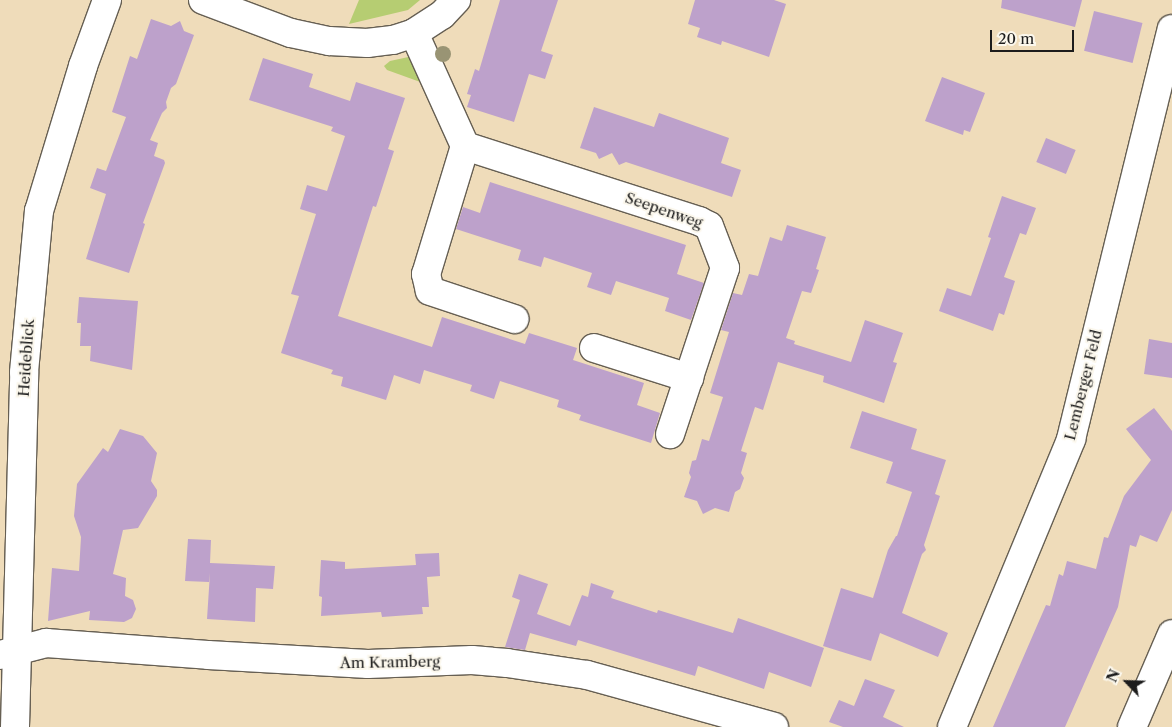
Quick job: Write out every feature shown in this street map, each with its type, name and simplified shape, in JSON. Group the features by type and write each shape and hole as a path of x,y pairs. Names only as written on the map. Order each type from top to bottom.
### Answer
{"street":[{"name":"Heideblick","path":"15,727 8,652 24,372 39,211 83,66 107,0"},
{"path":"203,0 291,33 329,41 380,42 393,40 414,32 442,15 456,0"},
{"name":"Lemberger Feld","path":"952,727 1071,439 1172,30"},
{"path":"414,32 465,146 426,274 430,291 514,319"},
{"name":"Seepenweg","path":"465,146 709,226 725,268 670,434"},
{"path":"594,348 689,378"},
{"path":"1132,727 1172,634"},
{"name":"Am Kramberg","path":"8,652 46,643 368,664 472,660 506,663 587,675 769,726"}],"green space":[{"path":"359,0 420,0 408,10 349,24"},
{"path":"413,56 423,83 387,70 384,66 390,61"}],"building":[{"path":"500,0 558,0 541,51 553,55 545,79 529,74 514,122 467,107 471,95 467,94 475,69 479,71"},
{"path":"695,0 774,0 786,4 769,57 722,41 721,45 697,37 700,28 688,24"},
{"path":"1002,0 1082,0 1075,27 1001,8"},
{"path":"1094,11 1143,23 1133,63 1084,51"},
{"path":"151,19 171,26 180,21 184,31 194,35 176,84 171,88 166,102 167,108 162,113 150,140 158,143 154,156 164,160 165,163 143,223 145,224 129,273 86,259 106,194 90,188 97,168 106,171 126,117 112,112 130,56 137,59"},
{"path":"263,58 313,74 309,87 350,101 356,82 405,98 388,149 394,151 376,207 373,206 338,316 432,347 442,317 525,344 529,333 577,348 573,360 644,383 637,405 660,413 651,443 579,420 581,415 557,407 559,400 500,381 494,399 470,391 472,385 424,370 420,384 394,375 386,400 341,386 343,377 331,374 333,370 281,353 299,296 291,294 316,214 300,209 307,185 327,191 345,136 331,131 333,127 249,100"},
{"path":"942,77 985,93 970,132 964,130 963,135 925,121"},
{"path":"594,107 654,127 659,113 729,138 721,163 741,170 732,197 626,162 619,165 612,153 599,159 596,153 580,148"},
{"path":"1046,138 1076,150 1066,174 1036,162"},
{"path":"490,182 686,245 677,274 704,283 691,320 665,311 669,298 616,281 611,295 587,287 592,273 544,257 541,267 518,260 521,250 456,229 463,207 480,213"},
{"path":"1002,196 1036,208 1026,235 1020,233 1004,277 1015,281 1004,315 999,313 993,331 939,311 947,288 971,296 991,238 988,237"},
{"path":"787,225 826,237 816,269 819,270 811,293 802,291 786,338 795,341 794,344 851,362 865,320 903,333 893,362 897,363 884,403 823,382 824,376 778,362 763,410 755,407 741,451 747,453 741,473 744,478 740,489 735,492 729,512 715,508 703,514 697,501 684,497 691,477 689,473 692,461 696,460 702,439 709,441 723,397 710,393 729,332 721,330 733,293 742,295 749,274 758,276 770,237 782,241"},
{"path":"79,297 138,301 132,370 90,361 91,346 80,346 81,323 77,323"},
{"path":"1149,339 1172,343 1172,378 1144,374"},
{"path":"1154,408 1172,431 1172,510 1157,542 1140,535 1136,547 1130,545 1118,607 1065,727 993,727 1046,605 1050,606 1059,574 1063,576 1067,561 1096,569 1104,537 1108,538 1124,496 1151,460 1126,429"},
{"path":"862,411 917,429 911,449 946,460 935,494 940,496 924,545 926,550 922,554 902,613 948,633 938,657 880,633 871,661 823,646 841,588 873,598 888,550 897,536 912,492 886,483 893,462 850,448"},
{"path":"120,429 143,436 157,453 151,481 157,490 157,496 138,528 123,530 113,574 126,578 125,596 133,600 136,609 132,618 124,622 89,620 90,611 48,621 52,568 79,571 81,537 74,516 77,484 103,448 108,452"},
{"path":"188,539 211,540 210,563 275,566 273,589 256,588 255,622 207,619 210,573 209,582 185,581"},
{"path":"439,553 440,576 427,577 429,607 422,607 423,614 382,617 381,612 321,616 322,597 319,596 321,560 345,562 345,569 416,565 415,554"},
{"path":"519,574 548,584 537,614 570,626 582,595 588,597 591,583 614,591 611,598 657,613 658,610 733,633 738,618 824,648 811,687 769,672 764,689 698,666 695,676 578,640 576,646 530,633 525,650 505,647 520,600 512,597"},
{"path":"865,679 895,690 883,717 904,727 843,727 829,722 839,700 854,706"}]}
